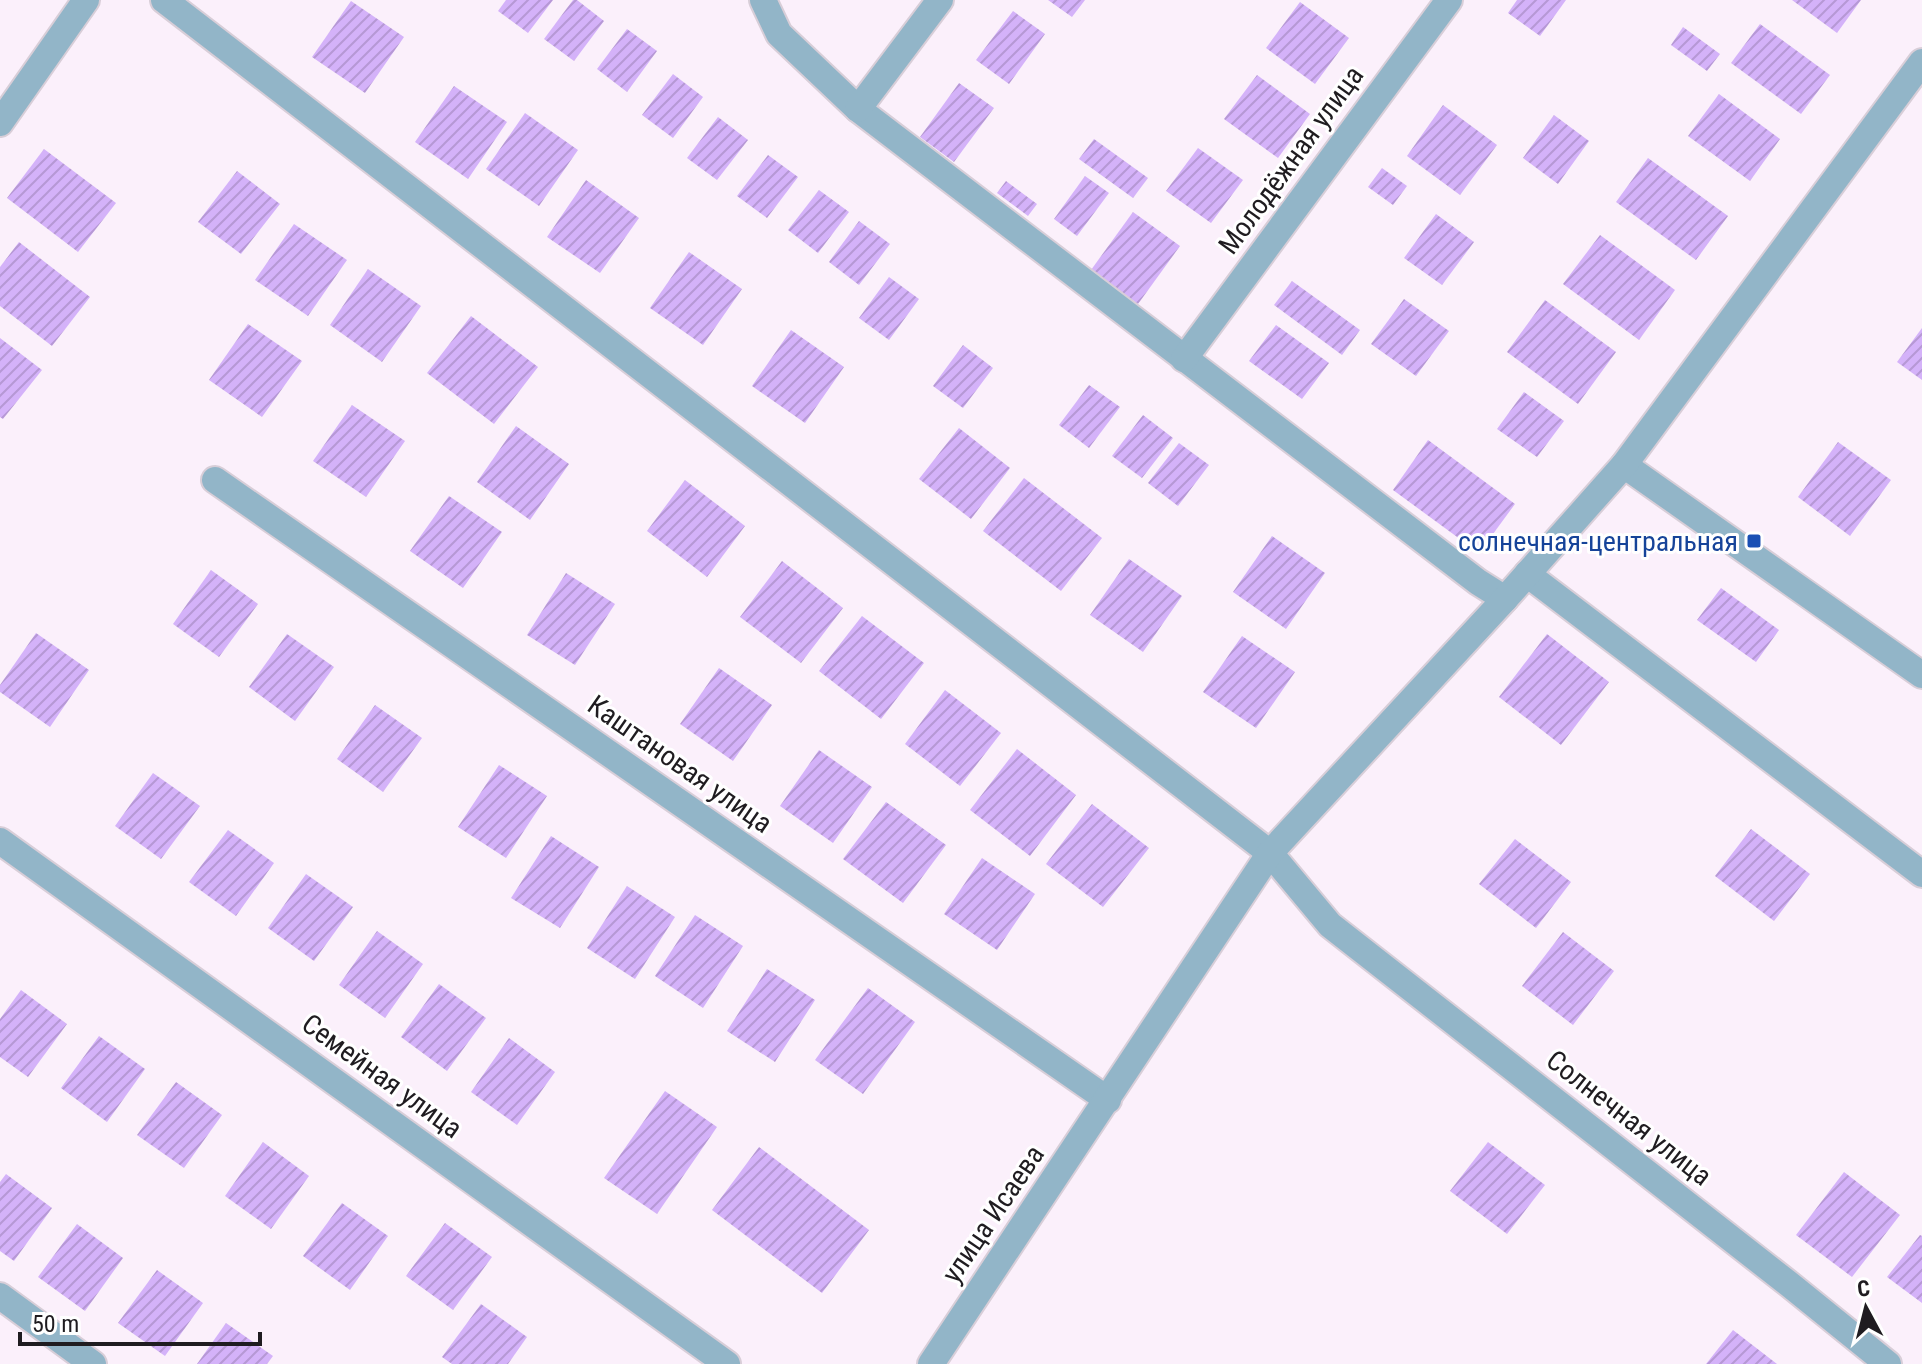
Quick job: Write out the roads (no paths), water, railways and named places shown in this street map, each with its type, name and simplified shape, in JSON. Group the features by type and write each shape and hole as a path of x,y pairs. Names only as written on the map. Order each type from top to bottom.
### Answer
{"street":[{"path":"0,123 86,0"},
{"name":"Солнечная улица","path":"164,0 1270,853 1330,925 1888,1364"},
{"path":"763,0 779,34 858,109 1478,582 1505,599"},
{"path":"858,109 940,0"},
{"name":"Молодёжная улица","path":"1184,359 1449,0"},
{"name":"улица Исаева","path":"931,1364 1270,853 1505,599 1624,465 1922,62"},
{"path":"1624,465 1922,675"},
{"name":"Каштановая улица","path":"215,480 1108,1100"},
{"path":"1527,574 1922,874"},
{"name":"Семейная улица","path":"0,841 727,1364"},
{"path":"0,1296 93,1364"}],"place":[{"name":"солнечная-центральная","path":"1754,541"}]}
